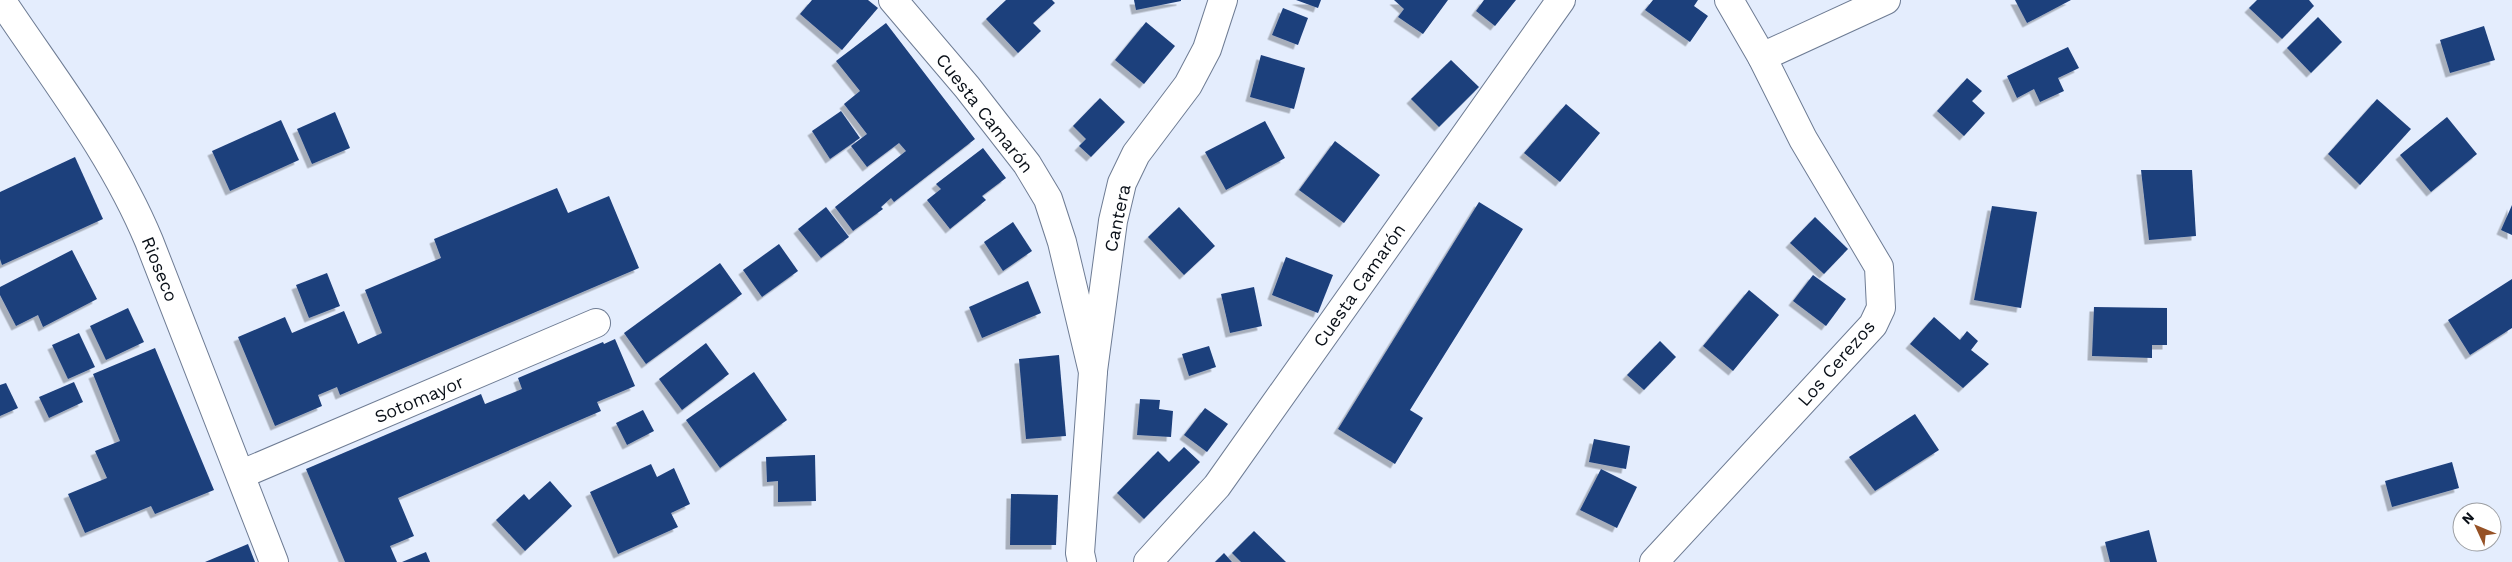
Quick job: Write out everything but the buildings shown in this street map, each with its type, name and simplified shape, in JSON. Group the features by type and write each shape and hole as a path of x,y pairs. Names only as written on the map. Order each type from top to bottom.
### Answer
{"street":[{"name":"Rioseco","path":"1,0 98,144 127,192 149,241 242,474 274,562"},
{"name":"Cuesta Camarón","path":"893,0 967,87 1015,148 1048,199 1062,242 1093,372 1080,553 1082,562"},
{"name":"Cantera","path":"1093,372 1113,221 1122,183 1136,154 1188,85 1207,49 1223,0"},
{"name":"Cuesta Camarón","path":"1148,562 1217,486 1561,0"},
{"name":"Los Cerezos","path":"1654,562 1873,325 1881,308 1879,267 1803,139 1762,57 1729,0"},
{"path":"1762,57 1886,0"},
{"name":"Sotomayor","path":"242,474 596,323"}]}
